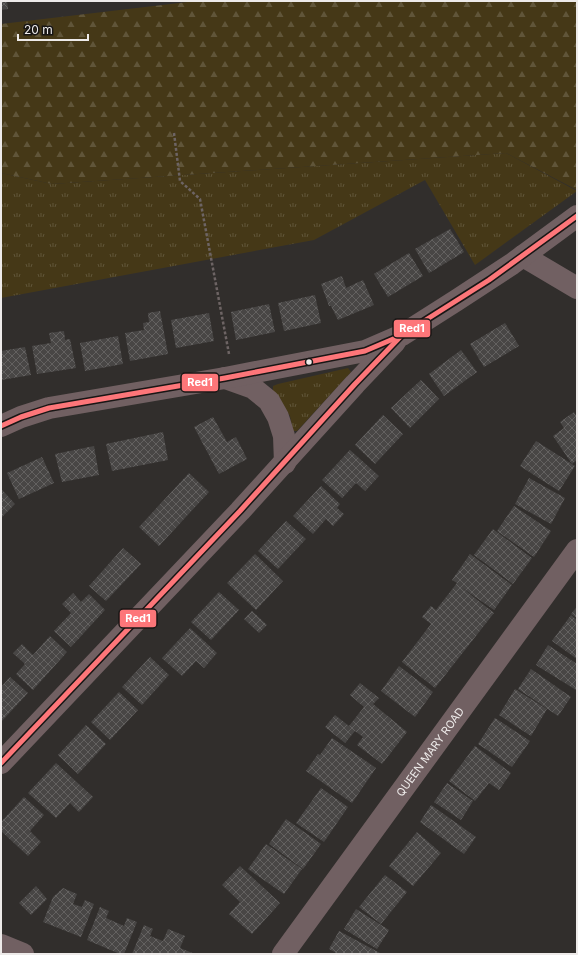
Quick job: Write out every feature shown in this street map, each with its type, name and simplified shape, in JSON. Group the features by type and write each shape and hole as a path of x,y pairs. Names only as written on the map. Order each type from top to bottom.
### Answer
{"street":[{"path":"1,426 21,417 49,408 229,377 364,351 402,335 489,280 577,216"},
{"path":"523,256 577,288"},
{"path":"1,763 240,512 355,384 402,335"},
{"path":"229,377 253,388 269,401 278,417 284,436 285,463"},
{"name":"QUEEN MARY ROAD","path":"283,954 577,550"},
{"path":"1,945 23,954"}],"path":[{"path":"174,133 180,181 200,199 229,377"}],"green space":[{"path":"196,1 577,1 577,190 506,153 52,184 1,173 1,24"},
{"path":"506,153 577,191 475,265 425,180 314,240 1,298 1,173 52,184"},
{"path":"348,368 351,372 297,431 293,431 290,416 273,391 273,386"}],"building":[{"path":"1,1 7,1 8,9 1,10"},
{"path":"450,229 464,252 429,273 415,249"},
{"path":"409,253 423,276 388,297 374,274"},
{"path":"342,276 346,288 363,280 374,305 338,320 331,306 329,306 321,284"},
{"path":"315,295 321,323 284,331 278,303"},
{"path":"269,304 275,332 236,340 231,312"},
{"path":"160,311 168,354 130,361 125,333 144,330 143,323 149,322 148,313"},
{"path":"209,313 214,341 176,348 171,320"},
{"path":"505,323 519,346 484,367 470,344"},
{"path":"64,331 65,340 70,339 76,368 37,374 32,346 51,343 49,333"},
{"path":"118,336 123,364 85,371 80,343"},
{"path":"25,347 31,375 1,380 1,351"},
{"path":"461,350 477,372 444,396 429,374"},
{"path":"421,380 439,399 410,428 391,408"},
{"path":"574,412 577,417 577,460 572,464 553,436 564,428 560,422"},
{"path":"383,415 403,434 375,464 355,445"},
{"path":"213,417 227,442 236,437 247,459 219,474 194,427"},
{"path":"163,432 168,460 112,471 106,444"},
{"path":"536,441 575,466 559,491 520,466"},
{"path":"94,446 99,475 62,482 55,454"},
{"path":"350,450 379,476 365,491 356,483 342,498 322,480"},
{"path":"42,457 54,483 19,499 7,473"},
{"path":"189,473 209,492 159,546 139,527"},
{"path":"529,478 565,498 551,524 515,504"},
{"path":"321,486 340,504 337,508 344,514 333,526 326,519 313,534 293,516"},
{"path":"1,489 15,504 1,518"},
{"path":"514,506 551,531 534,557 497,531"},
{"path":"286,521 306,539 278,569 258,551"},
{"path":"493,529 532,558 513,584 474,555"},
{"path":"123,548 141,564 106,601 89,586"},
{"path":"255,554 283,581 256,610 227,583"},
{"path":"470,554 512,585 494,610 461,587 494,613 435,688 402,662 431,624 422,617 431,606 436,610 457,583 452,580"},
{"path":"219,592 239,610 211,640 191,622"},
{"path":"73,593 81,602 89,594 105,610 71,647 54,631 71,613 62,604"},
{"path":"577,607 577,618 571,614"},
{"path":"252,611 267,625 259,633 244,619"},
{"path":"571,615 577,620 577,659 552,641"},
{"path":"190,628 217,653 204,668 196,661 182,676 162,658"},
{"path":"50,636 67,652 33,690 16,674 25,664 13,653 22,644 33,655"},
{"path":"548,645 577,664 576,690 536,665"},
{"path":"150,657 169,675 142,705 122,687"},
{"path":"399,666 433,692 415,717 381,691"},
{"path":"531,669 571,697 558,716 518,689"},
{"path":"10,677 28,693 1,722 1,685 2,686"},
{"path":"360,683 379,698 373,704 407,732 382,764 357,745 363,737 355,731 345,743 325,727 335,715 349,726 364,707 350,695"},
{"path":"515,689 547,709 531,736 499,715"},
{"path":"119,692 138,710 110,740 91,722"},
{"path":"495,718 530,741 512,767 478,744"},
{"path":"86,725 106,744 78,774 58,755"},
{"path":"332,738 376,768 352,803 306,771"},
{"path":"475,746 511,773 499,790 489,783 475,801 449,781"},
{"path":"56,763 93,797 79,812 70,803 56,818 28,793"},
{"path":"447,783 473,801 461,820 434,802"},
{"path":"321,788 348,807 324,842 296,823"},
{"path":"24,797 44,815 30,831 41,842 28,856 1,831 1,822"},
{"path":"431,805 476,837 464,854 420,822"},
{"path":"286,819 321,844 303,869 269,844"},
{"path":"417,832 441,853 413,886 389,866"},
{"path":"266,844 302,869 284,894 248,869"},
{"path":"240,866 280,903 252,934 229,914 240,902 222,885"},
{"path":"385,875 407,892 381,924 359,907"},
{"path":"36,886 47,899 31,915 19,903"},
{"path":"63,888 77,894 73,904 82,907 85,900 94,904 81,937 43,922 53,897"},
{"path":"100,907 109,911 106,918 124,926 127,918 137,922 124,954 120,954 87,940"},
{"path":"356,909 389,930 377,949 344,929"},
{"path":"144,925 153,929 150,936 163,941 168,929 185,936 180,948 195,954 132,954"},
{"path":"339,931 380,954 338,954 329,949"}],"transit line":[{"name":"Red1","path":"1,763 240,511 355,384 402,335 489,280 577,216"},
{"name":"Red1","path":"1,426 21,417 49,408 225,378 365,351 398,337"}]}
